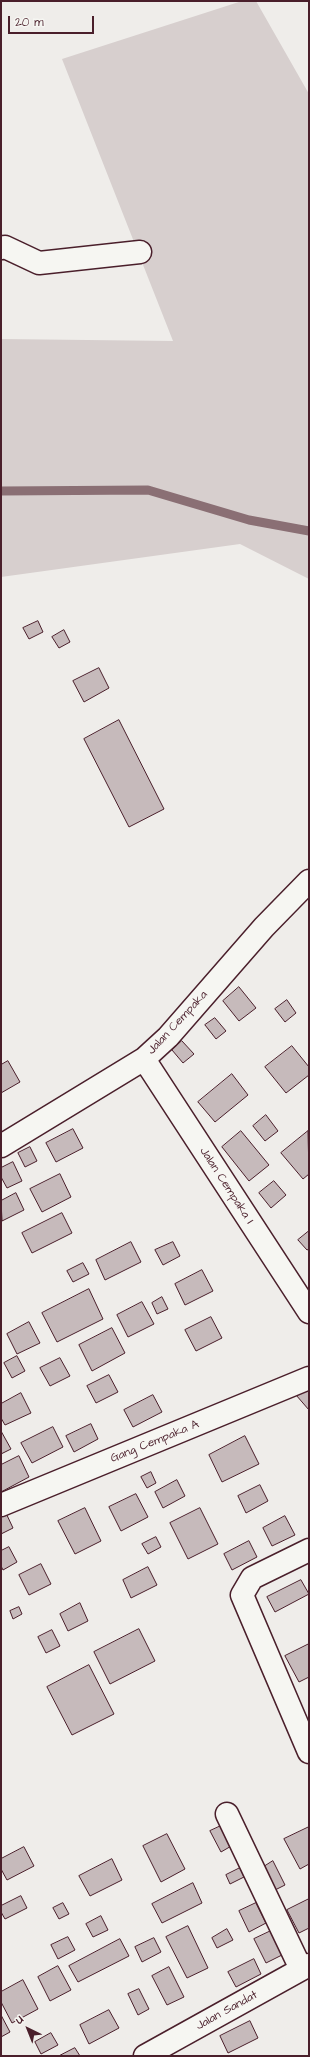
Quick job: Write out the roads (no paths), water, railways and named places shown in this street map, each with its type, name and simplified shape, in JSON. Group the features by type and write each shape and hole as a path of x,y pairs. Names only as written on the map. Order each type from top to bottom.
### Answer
{"street":[{"path":"1,248 6,247 40,264 140,252"},
{"name":"Jalan Cempaka","path":"1,1146 144,1059 168,1037 264,927 309,881"},
{"name":"Jalan Cempaka I","path":"144,1059 309,1312"},
{"name":"Gang Cempaka A","path":"1,1505 309,1378"},
{"path":"309,1550 252,1578 242,1594 309,1752"},
{"path":"227,1814 305,1967"},
{"name":"Jalan Sandat","path":"145,2056 305,1967"}],"waterway":[{"path":"1,491 148,490 249,520 309,531"}]}
